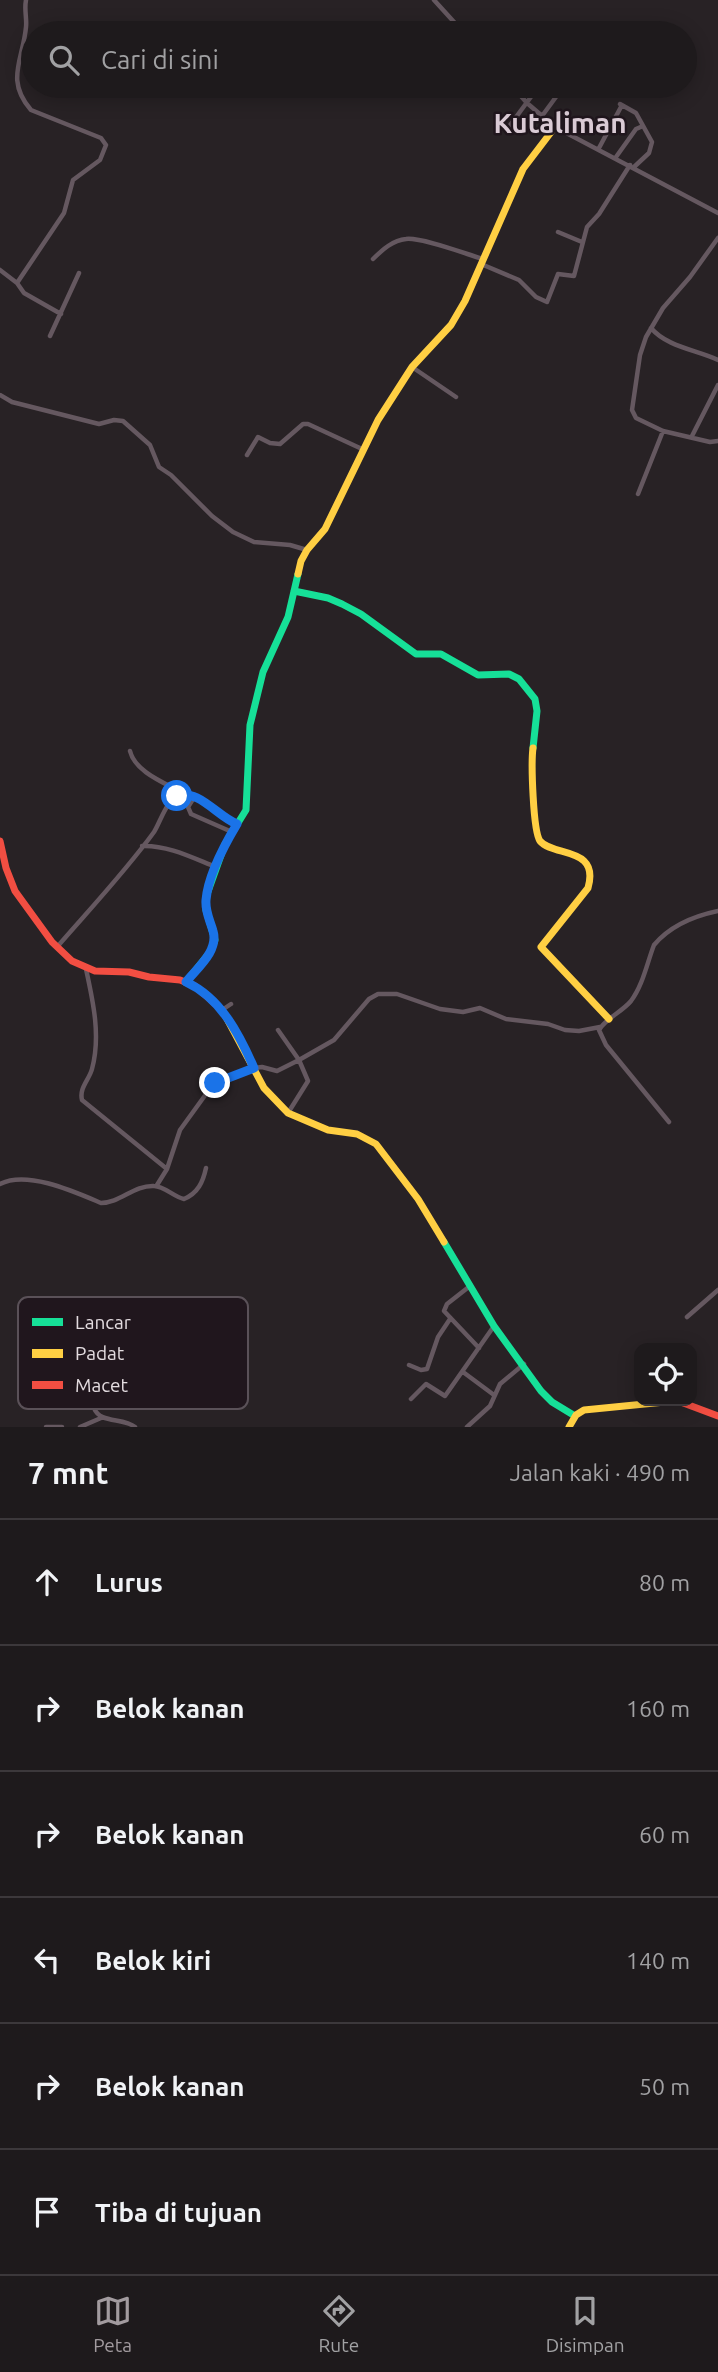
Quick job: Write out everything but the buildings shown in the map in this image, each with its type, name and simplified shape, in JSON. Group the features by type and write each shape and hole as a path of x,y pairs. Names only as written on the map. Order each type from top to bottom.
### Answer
{"street":[{"path":"25,21 26,0"},
{"path":"434,0 453,21"},
{"path":"21,50 16,76 21,94"},
{"path":"17,283 64,213 73,180 100,160 106,145 101,138 31,110 23,98"},
{"path":"523,98 555,127 718,213"},
{"path":"508,128 531,98"},
{"path":"542,116 555,98"},
{"path":"373,259 386,247 407,238 442,246 519,280 536,297 547,302 558,274 574,276 587,227 599,214 624,171 649,153 652,142 636,113 621,105 599,148"},
{"path":"616,157 636,129 643,126"},
{"path":"186,982 211,951 215,940 206,910 206,897 232,832 245,814 250,725 264,672 288,617 301,561 325,528 362,449 412,367 451,325 465,301 523,169 555,127"},
{"path":"558,232 582,242"},
{"path":"718,239 663,308 651,328 640,355 632,410 636,418 663,431 718,442"},
{"path":"0,270 24,292 61,314"},
{"path":"50,336 79,273"},
{"path":"651,328 657,335 679,346 718,360"},
{"path":"412,367 456,397"},
{"path":"692,436 718,386"},
{"path":"0,395 12,402 99,424 114,420 123,421 150,445 159,467 233,532 254,542 290,545 307,550"},
{"path":"247,455 258,437 280,444 303,424 362,449"},
{"path":"638,494 663,431"},
{"path":"294,591 328,598 342,604 361,614 416,654 441,654 478,675 509,674 528,688 535,699 537,711 531,761 537,835 543,845 550,849 577,855 591,874 591,882 587,888 541,947 609,1020"},
{"path":"130,751 138,766 184,793 195,796 237,824"},
{"path":"57,947 154,831 171,800 184,793"},
{"path":"195,796 188,807 191,814 232,832"},
{"path":"0,841 15,891 57,947 72,961 86,969 129,972 186,982 209,996 222,1010 264,1088 288,1113 328,1130 357,1134 376,1144 418,1199 494,1326 546,1397 575,1416"},
{"path":"142,846 180,853 216,867"},
{"path":"157,1185 167,1169 180,1130 210,1087 254,1068 277,1071 299,1060 334,1040 361,1008 377,994 397,994 440,1009 463,1012 480,1008 506,1019 548,1024 565,1030 579,1031 600,1027 634,997 654,945 660,938 691,918 718,911"},
{"path":"86,969 96,1030 93,1067 82,1089 82,1100 167,1169"},
{"path":"222,1010 231,1004"},
{"path":"600,1027 598,1033 606,1045 669,1122"},
{"path":"278,1030 309,1079 288,1113"},
{"path":"0,1184 30,1181 62,1187 102,1203 108,1203 132,1190 157,1185 181,1199 187,1198 203,1181 206,1168"},
{"path":"470,1286 446,1306 444,1314 478,1348"},
{"path":"687,1317 718,1290"},
{"path":"409,1364 421,1370 427,1369 438,1337 450,1319"},
{"path":"411,1399 426,1384 445,1396 494,1326"},
{"path":"467,1427 490,1406 503,1381 524,1364"},
{"path":"463,1372 494,1395"},
{"path":"569,1427 575,1416 584,1410 634,1405"},
{"path":"691,1406 718,1416"},
{"path":"94,1409 102,1418"},
{"path":"80,1427 102,1418 128,1422 135,1427"},
{"path":"46,1427 62,1427"}],"traffic: fast":[{"path":"186,982 211,951 215,940 206,910 206,897 225,844 246,810 250,725 263,672 288,617 298,574"},
{"path":"294,591 328,598 342,604 361,614 416,654 441,654 478,675 509,674 519,679 535,699 537,711 533,748"},
{"path":"444,1242 494,1326 541,1391 552,1402 575,1416"}],"traffic: slow":[{"path":"298,574 301,561 325,529 378,420 412,367 451,325 465,301 523,169 555,127"},
{"path":"533,748 534,811 540,841 546,846 582,859 590,875 588,888 541,947 609,1019"},
{"path":"225,1015 264,1088 288,1113 328,1130 357,1134 376,1144 418,1199 444,1242"},
{"path":"569,1427 576,1415 584,1410 634,1405"}],"traffic: jam":[{"path":"0,841 15,891 52,942 72,961 95,971 129,972 180,980 195,986 225,1015"},
{"path":"691,1406 718,1416"}],"district":[{"name":"Kutaliman","path":"560,122"}],"route":[{"path":"177,796 184,793 195,796 237,824 225,844 206,897 214,946 186,982 209,996 222,1010 254,1068 215,1083"}]}
